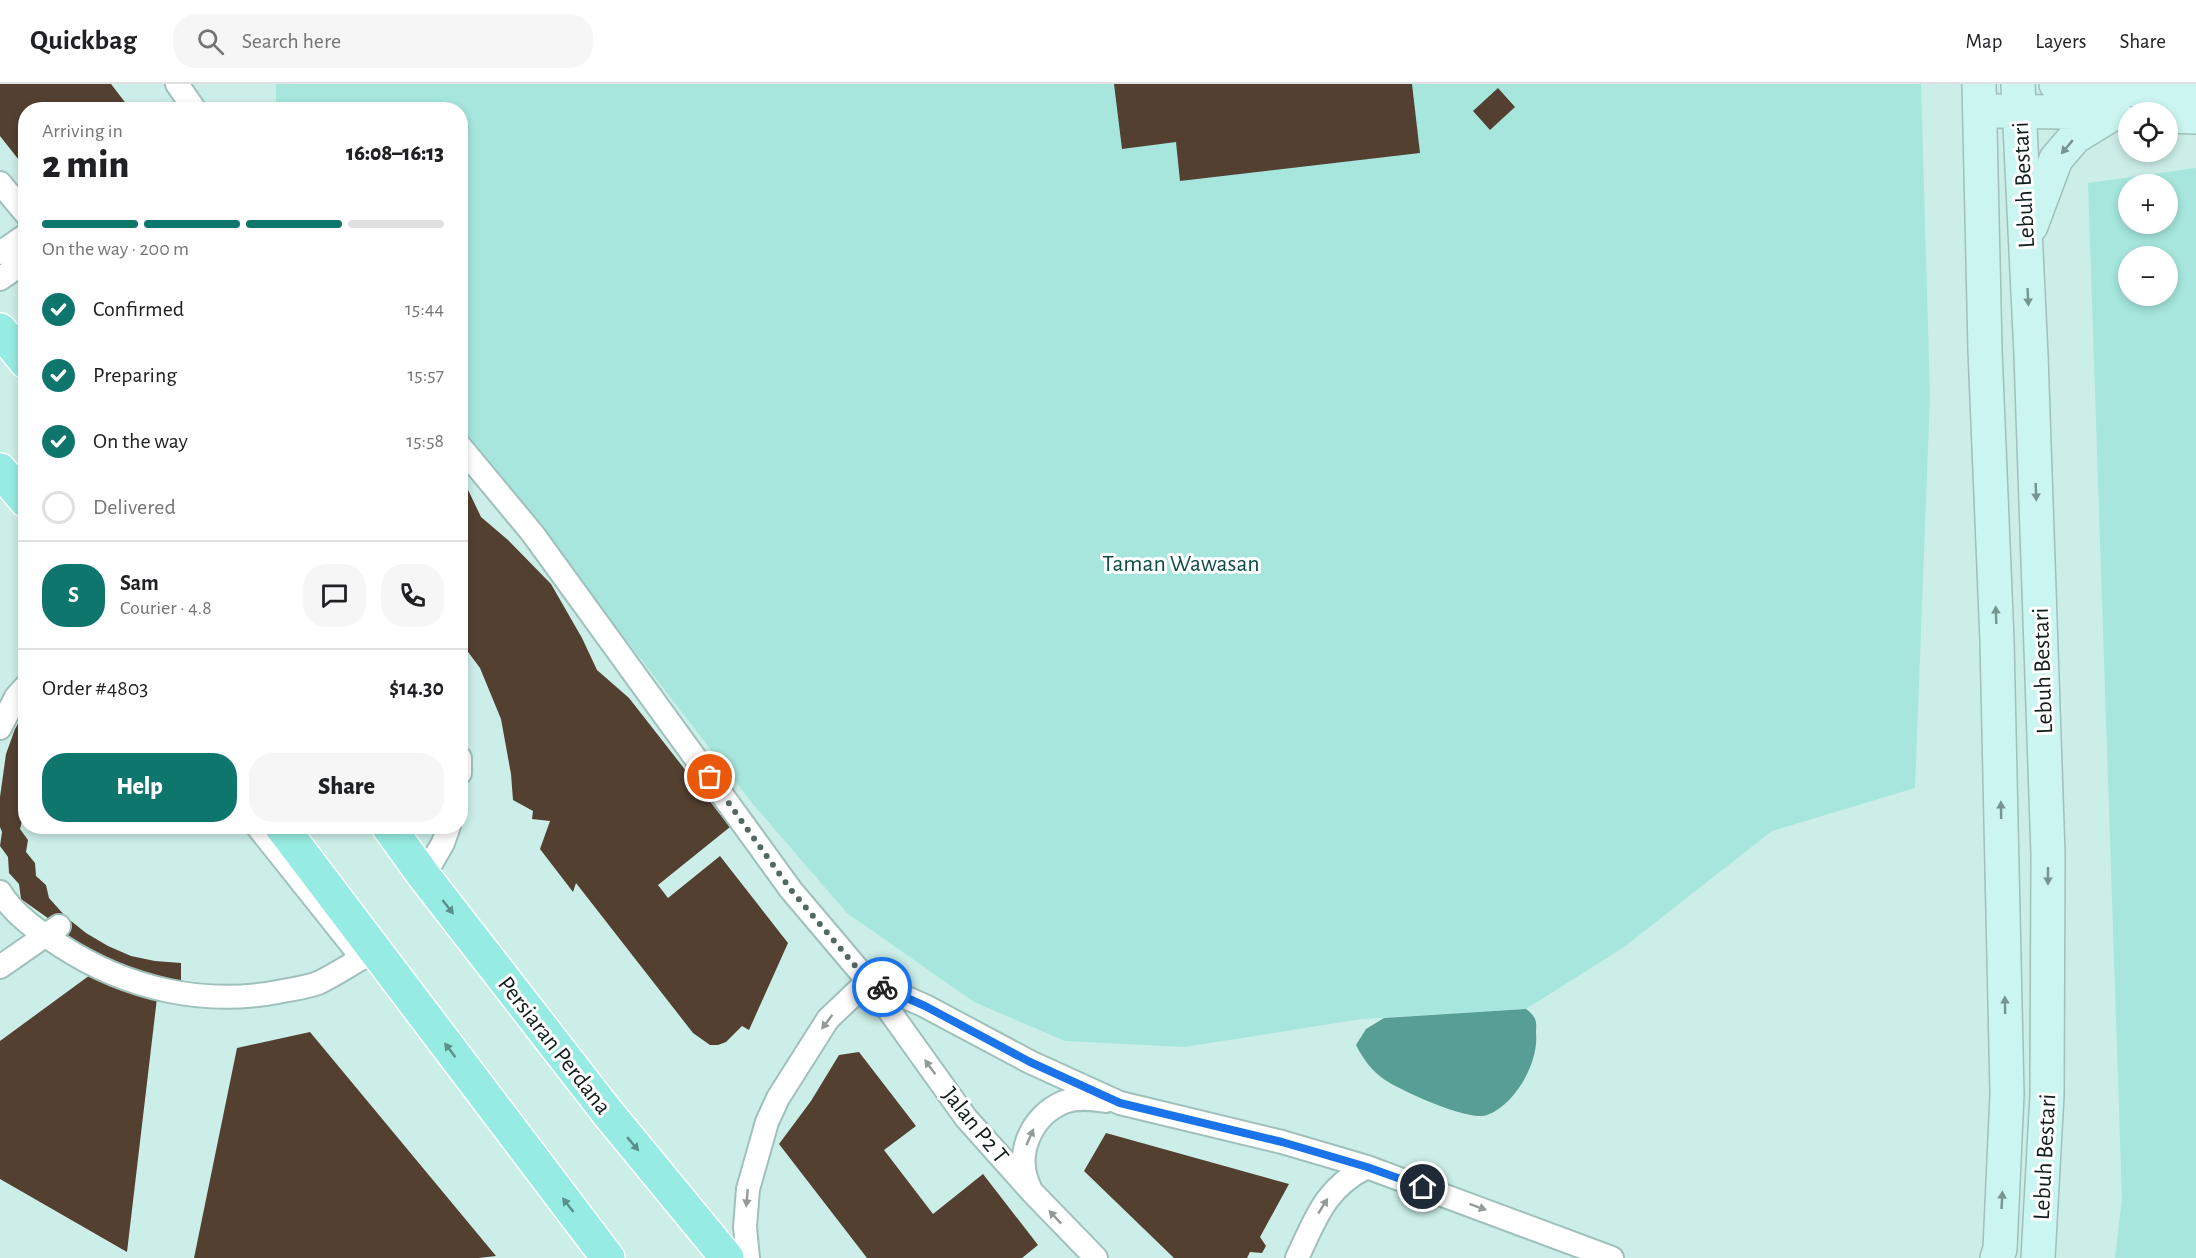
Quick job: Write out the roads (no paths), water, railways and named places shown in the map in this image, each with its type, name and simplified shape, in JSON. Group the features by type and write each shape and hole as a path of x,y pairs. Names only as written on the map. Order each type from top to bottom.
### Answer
{"main road":[{"path":"2074,85 2196,93"},
{"path":"1979,97 2019,98 2118,114"},
{"name":"Lebuh Bestari","path":"1979,97 1985,350 1997,641 2007,1094 2000,1249 1997,1258"},
{"name":"Lebuh Bestari","path":"2019,98 2048,854 2047,1095 2038,1258"},
{"path":"2026,239 2056,159 2075,137 2118,116"},
{"path":"2178,116 2196,117"},
{"path":"0,330 18,352"},
{"path":"0,470 18,491"},
{"path":"287,834 608,1258"},
{"name":"Persiaran Perdana","path":"394,834 607,1112 728,1258"}],"street":[{"path":"177,84 189,102"},
{"path":"0,183 18,204"},
{"path":"0,252 18,240"},
{"path":"0,279 18,267"},
{"name":"Jalan P2 T","path":"468,456 533,534 791,890 868,981 966,1118 1032,1192 1096,1258"},
{"path":"0,728 18,696"},
{"path":"0,892 9,906 52,931 84,961 147,987 204,998 260,996 318,983 362,958 263,834"},
{"path":"424,876 446,834"},
{"path":"0,968 52,931"},
{"path":"748,1258 745,1227 748,1188 767,1122 778,1098 828,1019 868,981 925,1006 1030,1062 1120,1103"},
{"path":"1032,1192 1024,1177 1023,1158 1027,1140 1036,1124 1049,1111 1065,1102 1083,1098 1120,1103 1282,1142 1367,1167 1612,1258"},
{"path":"1297,1258 1326,1200 1349,1176 1367,1167"}],"park label":[{"name":"Taman Wawasan","path":"1181,563"}]}
